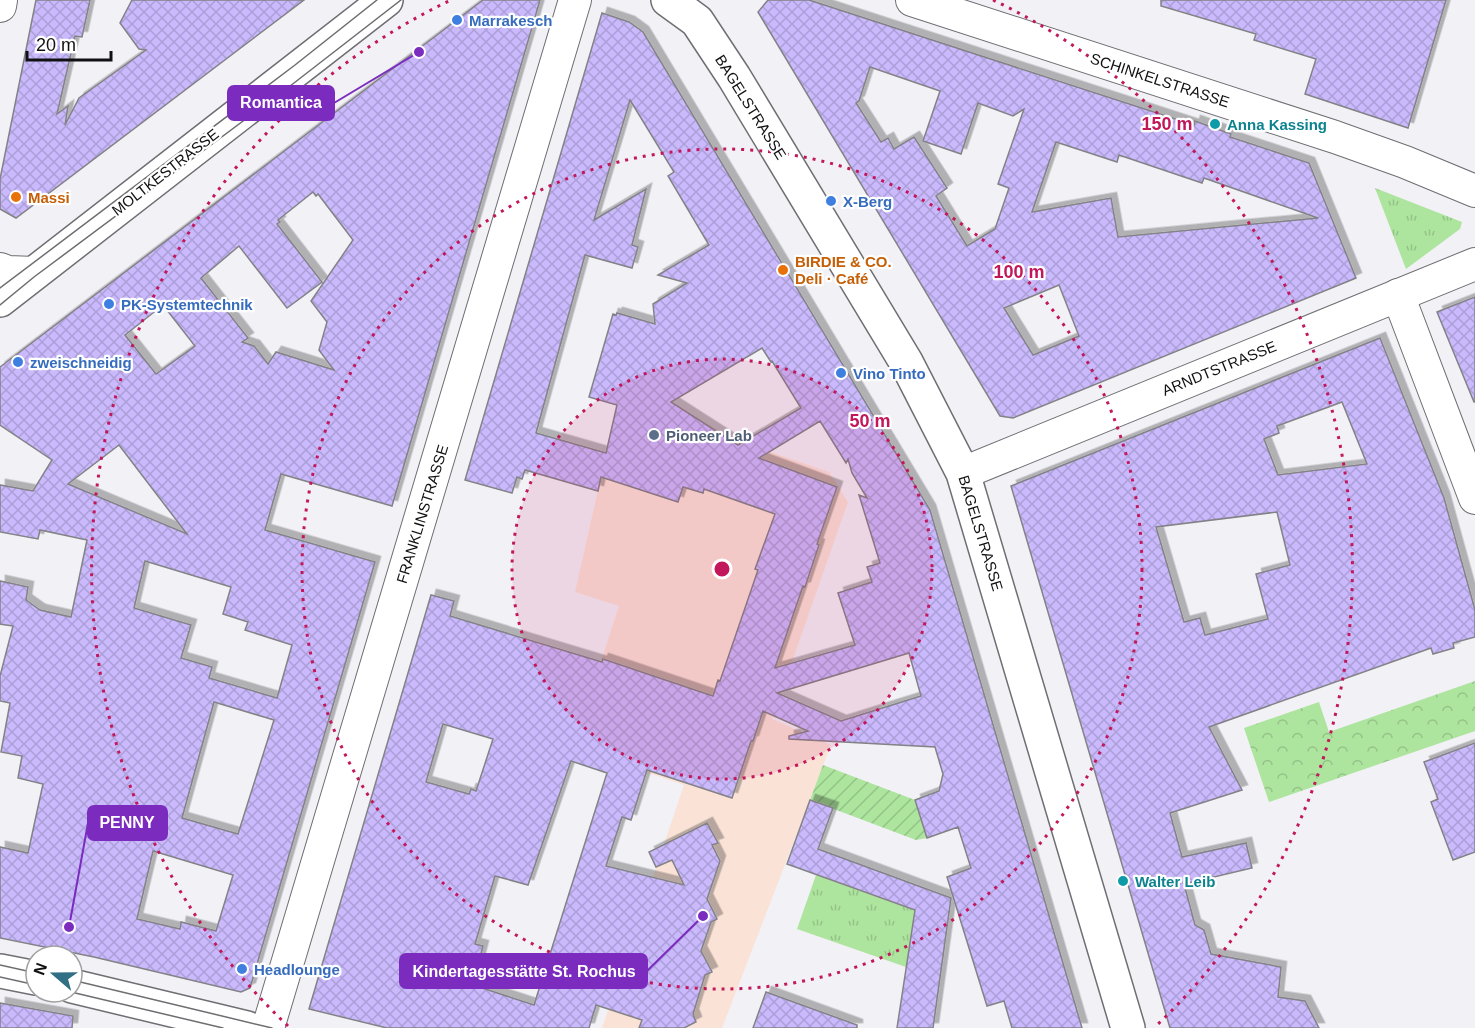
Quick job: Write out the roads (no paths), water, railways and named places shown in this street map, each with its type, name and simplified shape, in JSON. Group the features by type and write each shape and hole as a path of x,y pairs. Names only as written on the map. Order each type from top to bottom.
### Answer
{"street":[{"path":"0,6 1,0"},
{"name":"MOLTKESTRASSE","path":"0,300 386,0"},
{"name":"FRANKLINSTRASSE","path":"268,1028 575,0"},
{"name":"SCHINKELSTRASSE","path":"912,0 1335,137 1405,162 1475,191"},
{"name":"BAGELSTRASSE","path":"679,4 734,77 906,362 963,473 1128,1028"},
{"name":"ARNDTSTRASSE","path":"963,473 1475,264"},
{"path":"0,268 8,272 35,273"},
{"path":"1398,295 1475,498"},
{"path":"0,971 24,976"},
{"path":"84,989 247,1028"}],"tram line":[{"path":"0,288 295,65 377,0"},
{"path":"0,305 401,0"},
{"path":"0,965 24,970"},
{"path":"0,977 24,982"},
{"path":"84,983 272,1028"},
{"path":"84,995 223,1028"}],"place":[{"name":"Marrakesch","path":"457,20"},
{"name":"Romantica","path":"419,52"},
{"name":"Anna Kassing","path":"1215,124"},
{"name":"Massi","path":"16,197"},
{"name":"X-Berg","path":"831,201"},
{"name":"BIRDIE & CO. Deli · Café","path":"783,270"},
{"name":"PK-Systemtechnik","path":"109,304"},
{"name":"zweischneidig","path":"18,362"},
{"name":"Vino Tinto","path":"841,373"},
{"name":"Pioneer Lab","path":"654,435"},
{"name":"Walter Leib","path":"1123,881"},
{"name":"Kindertagesstätte St. Rochus","path":"703,916"},
{"name":"PENNY","path":"69,927"},
{"name":"Headlounge","path":"242,969"}]}
